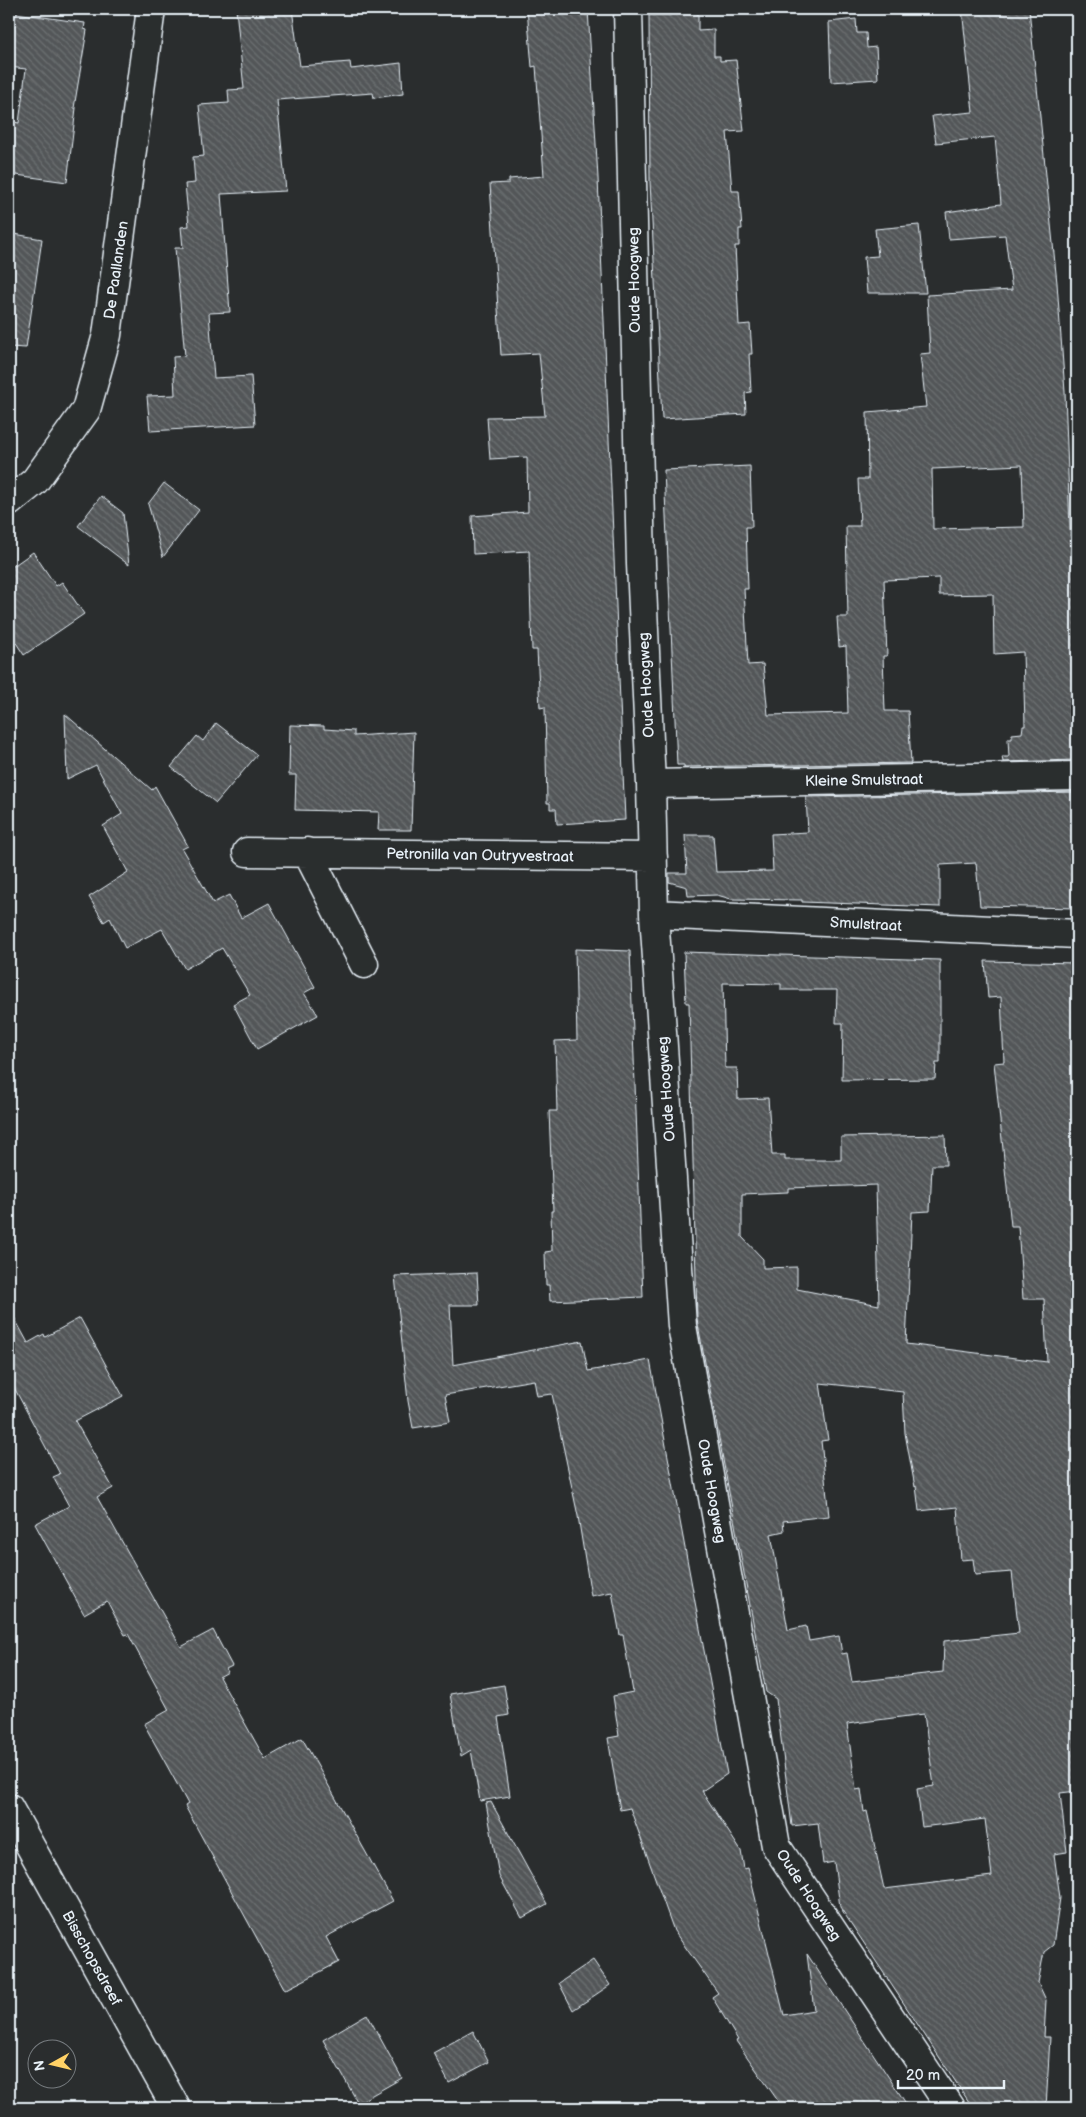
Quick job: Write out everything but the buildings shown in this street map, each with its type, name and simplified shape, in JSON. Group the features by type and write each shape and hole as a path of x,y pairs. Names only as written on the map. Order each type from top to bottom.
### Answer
{"street":[{"name":"De Paallanden","path":"9,502 35,481 86,410 107,335 151,9"},
{"name":"Oude Hoogweg","path":"628,9 640,564 651,784 654,914 682,1326 776,1846 951,2108"},
{"name":"Kleine Smulstraat","path":"651,784 1077,776"},
{"name":"Petronilla van Outryvestraat","path":"247,852 653,857"},
{"path":"307,852 364,964"},
{"name":"Smulstraat","path":"654,914 1077,934"},
{"name":"Bisschopsdreef","path":"9,1808 176,2108"}]}
